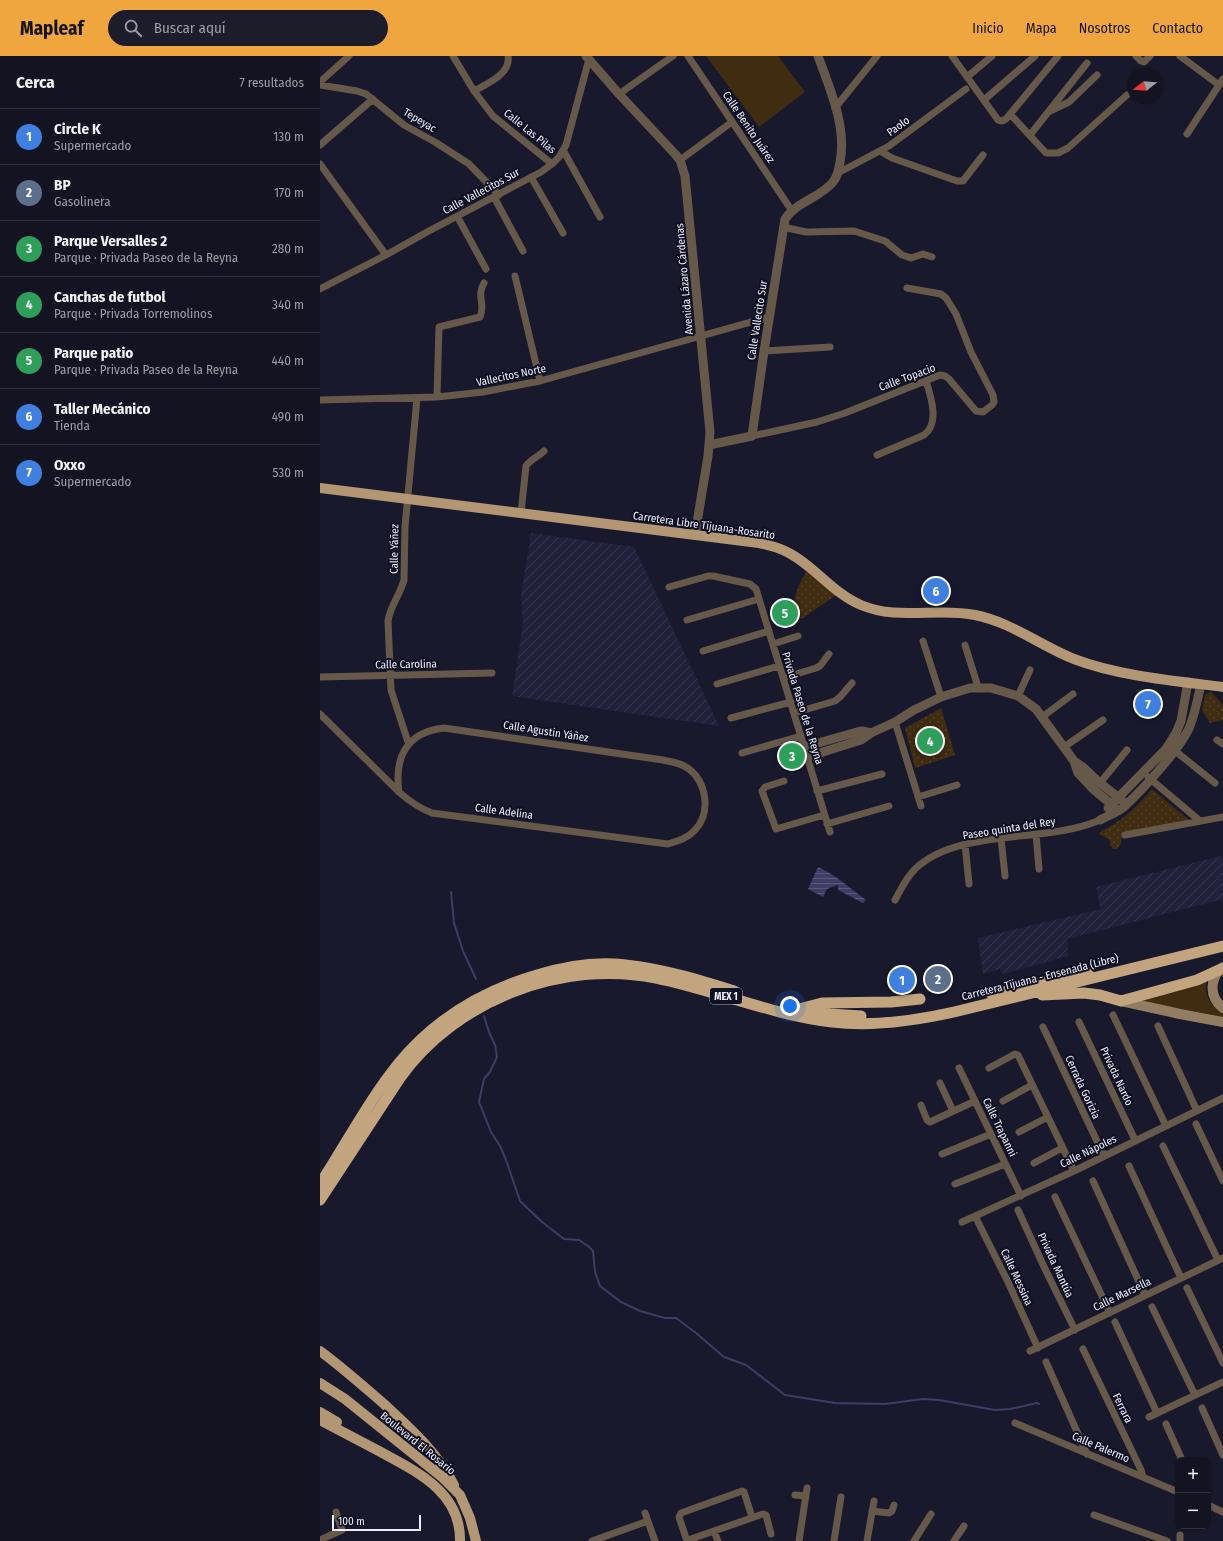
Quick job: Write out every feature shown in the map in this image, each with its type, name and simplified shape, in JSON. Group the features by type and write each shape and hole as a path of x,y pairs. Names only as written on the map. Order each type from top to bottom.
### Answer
{"highway":[{"name":"Carretera Tijuana - Ensenada (Libre)","path":"320,1184 379,1091 409,1052 428,1033 459,1009 488,992 512,982 572,966 606,963 625,964 666,971 800,1008 852,1016 874,1016 919,1012 971,1001 1069,975 1223,939"},
{"name":"Carretera Tijuana - Ensenada (Libre)","path":"320,1200 407,1067 422,1051 449,1027 474,1010 494,1000 553,980 583,974 624,973 656,978 806,1018 856,1024 893,1023 922,1020 1223,946"},
{"path":"1015,997 1084,993 1121,1001 1197,980 1222,968"},
{"path":"800,1008 822,1003 891,1002 920,999"}],"main road":[{"name":"Carretera Libre Tijuana-Rosarito","path":"320,488 759,543 786,552 848,599 873,610 916,614 937,612 975,615 1004,625 1074,659 1096,667 1152,678 1223,686"},
{"path":"1222,968 1215,978 1213,984 1213,994 1216,1002 1223,1008"},
{"path":"1121,1001 1223,1022"},
{"path":"320,1351 364,1386 425,1443 439,1459 460,1495"},
{"name":"Boulevard El Rosario","path":"320,1383 345,1399 425,1462 460,1495 470,1518 476,1541"},
{"path":"320,1412 342,1426 362,1442"},
{"name":"Boulevard El Rosario","path":"320,1420 420,1475 444,1495 454,1509 458,1518 460,1541"}],"street":[{"path":"320,84 349,56"},
{"name":"Calle Las Pilas","path":"453,56 474,91 501,123 552,164"},
{"path":"474,91 502,73 508,65 508,56"},
{"path":"619,94 673,56"},
{"name":"Calle Benito Juárez","path":"688,56 792,211"},
{"path":"792,211 827,188 833,182 838,173 842,153 842,127 818,56"},
{"path":"835,108 877,56"},
{"path":"952,56 1000,121 1004,120 1010,114 1058,56"},
{"path":"967,77 992,56"},
{"path":"984,100 1035,56"},
{"path":"1136,56 1144,62 1150,56"},
{"path":"1180,56 1221,82 1187,134"},
{"name":"Avenida Lázaro Cárdenas","path":"588,58 680,160 686,176 709,408 709,445 695,534"},
{"name":"Calle Vallecitos Sur","path":"320,288 497,196 552,164 563,150 588,58"},
{"path":"1030,135 1087,63"},
{"path":"1049,111 1069,102 1097,75"},
{"path":"1073,80 1083,90"},
{"name":"Tepeyac","path":"320,84 366,94 404,125 435,142 469,164 497,196 523,252"},
{"name":"Paolo","path":"838,173 856,162 880,151 966,89"},
{"path":"1010,114 1046,154 1058,153 1068,148 1127,95"},
{"path":"320,145 373,99"},
{"path":"680,160 732,122"},
{"path":"563,150 600,216"},
{"path":"880,151 899,160 957,181 963,181 983,155"},
{"path":"320,164 386,255"},
{"path":"531,177 563,233"},
{"name":"Calle Vallecito Sur","path":"752,436 783,227 785,219 792,211"},
{"path":"457,216 486,269"},
{"path":"783,227 806,232 854,232 885,240 902,255 911,258 923,254 932,256"},
{"path":"515,276 540,381"},
{"path":"437,398 439,327 480,317 482,312 480,294 484,283"},
{"name":"Calle Topacio","path":"752,436 817,422 845,413 940,375 945,376 974,410 978,412 986,411 994,402 992,392 971,352 956,314 946,298 941,294 908,288"},
{"name":"Vallecitos Norte","path":"320,400 437,398 483,392 540,381 769,317"},
{"path":"764,351 830,347"},
{"path":"877,455 928,432 932,417 932,404 926,381"},
{"name":"Calle Yáñez","path":"408,742 391,690 389,676 388,621 389,613 404,580 407,498 417,398"},
{"path":"709,445 752,436"},
{"path":"521,513 526,466 532,460 539,457 544,451"},
{"name":"Privada Paseo de la Reyna","path":"669,587 708,576 713,576 750,584 756,589 830,832"},
{"path":"687,620 760,599"},
{"path":"703,651 769,631"},
{"path":"773,644 798,636"},
{"path":"923,642 941,697"},
{"path":"965,645 978,687"},
{"path":"783,678 820,666 829,654"},
{"path":"717,684 780,666"},
{"path":"1018,696 1030,670"},
{"name":"Calle Carolina","path":"320,677 492,673"},
{"path":"1100,820 1111,804 1147,776 1174,750 1180,735 1188,682"},
{"path":"794,713 835,701 840,698 852,683"},
{"path":"1100,820 1126,805 1166,749 1190,726 1201,684"},
{"path":"807,757 861,740 871,733 941,697 958,690 978,687 1002,690 1018,696 1027,702 1042,717 1074,761 1078,773 1093,789 1118,811"},
{"path":"1042,717 1073,694"},
{"path":"731,718 791,702"},
{"name":"Calle Adelina","path":"320,714 412,804 432,813 668,844 688,836 695,830 701,822 705,809"},
{"path":"1064,747 1103,720"},
{"path":"895,722 921,806"},
{"name":"Calle Agustin Yáñez","path":"408,742 426,731 444,728 663,760 680,764 695,774 705,795 705,809"},
{"path":"804,747 857,732 862,731 871,733"},
{"path":"742,753 801,736"},
{"path":"399,792 399,770 403,753 408,742"},
{"path":"1100,783 1127,750"},
{"path":"1174,750 1215,783"},
{"path":"1074,761 1100,783 1120,797 1126,805"},
{"path":"817,791 882,774"},
{"path":"1147,776 1200,820"},
{"path":"784,781 765,787 762,791 776,829 824,815"},
{"path":"918,797 957,785"},
{"path":"827,824 889,806"},
{"path":"1125,835 1200,820 1223,817"},
{"name":"Paseo quinta del Rey","path":"895,900 908,878 922,863 947,851 965,844 1085,826 1100,820"},
{"path":"1036,834 1039,869"},
{"path":"1001,838 1005,876"},
{"path":"965,844 969,884"},
{"path":"1113,1016 1166,1126"},
{"name":"Privada Nardo","path":"1079,1022 1135,1140"},
{"path":"1158,1026 1197,1111"},
{"name":"Cerrada Gorizia","path":"1043,1027 1104,1156"},
{"path":"989,1068 1016,1053 1074,1171"},
{"name":"Calle Trapanni","path":"959,1068 1021,1196"},
{"path":"940,1082 953,1111"},
{"path":"1003,1100 1032,1085"},
{"name":"Calle Nápoles","path":"962,1222 1074,1171 1223,1098"},
{"path":"921,1105 929,1122 975,1101"},
{"path":"1019,1132 1048,1116"},
{"path":"1196,1124 1223,1181"},
{"path":"942,1154 991,1134"},
{"path":"1164,1146 1221,1259"},
{"path":"1034,1163 1062,1148"},
{"path":"955,1184 1005,1164"},
{"path":"1129,1166 1181,1278"},
{"path":"1093,1181 1145,1295"},
{"path":"1055,1197 1110,1313"},
{"name":"Privada Mantúa","path":"1018,1210 1075,1330"},
{"name":"Calle Messina","path":"975,1216 1008,1282 1038,1348"},
{"name":"Calle Marsella","path":"1030,1351 1221,1259"},
{"path":"1187,1288 1223,1363"},
{"path":"1152,1307 1195,1395"},
{"path":"1115,1322 1157,1413"},
{"name":"Ferrara","path":"1083,1349 1141,1470 1142,1477"},
{"path":"1046,1362 1087,1454"},
{"path":"1149,1417 1223,1382"},
{"path":"1202,1408 1223,1455"},
{"name":"Calle Palermo","path":"1015,1423 1175,1491"},
{"path":"1166,1424 1181,1457"},
{"path":"752,1517 743,1491 679,1515 686,1538 688,1540 763,1514 766,1515 771,1534"},
{"path":"795,1495 806,1492 799,1541"},
{"path":"834,1541 841,1497"},
{"path":"867,1541 874,1501"},
{"path":"872,1511 889,1513 892,1511 894,1505"},
{"path":"1211,1506 1223,1512"},
{"path":"320,1540 342,1530 336,1512"},
{"path":"645,1513 655,1541"},
{"path":"914,1541 931,1514"},
{"path":"1094,1515 1166,1541"},
{"path":"592,1541 648,1521"},
{"path":"954,1541 964,1526"},
{"path":"714,1531 718,1541"}],"shaded area":[{"path":"706,56 778,56 805,92 759,127"},
{"path":"531,533 634,547 719,726 512,696 523,624 521,594"},
{"path":"808,570 836,595 803,618 799,619 798,615 795,613 795,596 799,585"},
{"path":"791,607 794,617 780,620 777,610"},
{"path":"1211,692 1223,705 1223,720 1210,723 1202,710 1205,695"},
{"path":"941,708 955,755 915,768 905,728"},
{"path":"793,742 799,766 790,769 784,745"},
{"path":"1152,789 1190,821 1122,835 1121,843 1117,849 1113,849 1110,845 1110,840 1099,834 1100,832 1129,813"},
{"path":"1221,856 1223,862 1223,899 1067,939 1068,956 1003,974 1000,969 983,974 978,938 1101,909 1096,887"},
{"path":"818,867 837,878 866,900 863,903 838,890 838,885 827,889 823,897 808,889"},
{"path":"1207,980 1207,995 1211,1003 1223,1012 1223,1017 1134,1000"}],"waterway":[{"path":"451,892 454,923 463,951 476,979"},
{"path":"484,1016 495,1045 497,1057 490,1072 484,1079 479,1102 491,1132 500,1146 506,1160 520,1201 542,1222 564,1239 579,1240 588,1246 593,1251 595,1272 600,1286 621,1302 640,1311 665,1318 676,1318 724,1357 746,1365 785,1395 835,1403 885,1404 923,1399 939,1400 995,1410 1010,1409 1037,1403 1039,1404"}],"place":[{"name":"Taller Mecánico","path":"936,591"},
{"name":"Parque patio","path":"785,613"},
{"name":"Oxxo","path":"1148,704"},
{"name":"Canchas de futbol","path":"930,741"},
{"name":"Parque Versalles 2","path":"792,756"},
{"name":"BP","path":"938,979"},
{"name":"Circle K","path":"902,980"}]}
